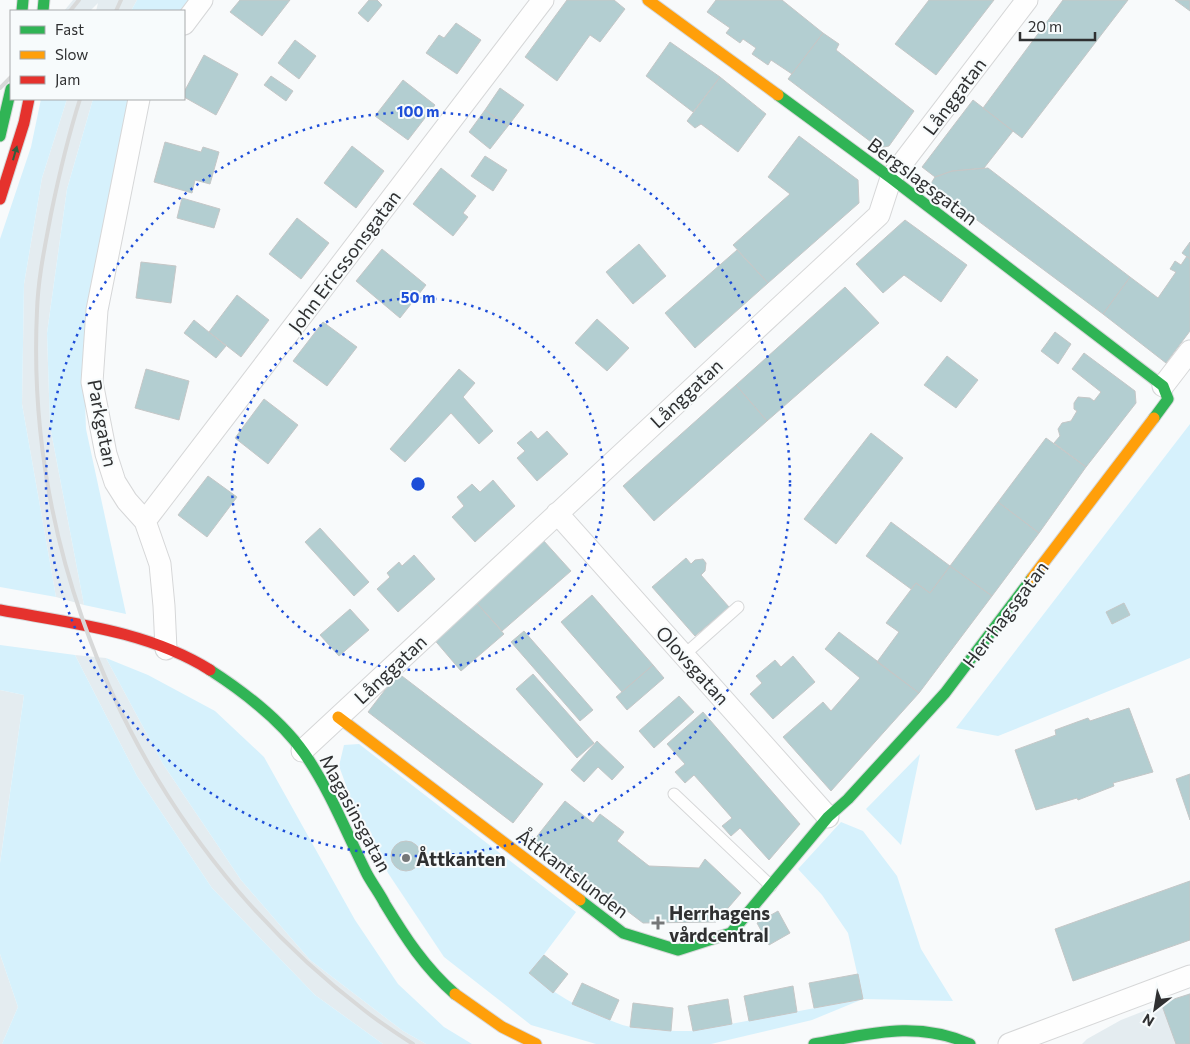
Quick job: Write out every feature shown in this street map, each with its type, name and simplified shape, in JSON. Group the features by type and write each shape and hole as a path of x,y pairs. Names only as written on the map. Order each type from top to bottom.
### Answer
{"street":[{"path":"185,23 202,0"},
{"name":"John Ericssonsgatan","path":"145,521 543,0"},
{"name":"Bergslagsgatan","path":"648,0 891,178 1166,392"},
{"name":"Långgatan","path":"302,751 879,215 891,178 1027,0"},
{"path":"0,136 10,93"},
{"path":"0,199 24,123 28,100"},
{"name":"Parkgatan","path":"140,100 97,310 92,382 106,454 115,482 127,501 145,521 160,564 166,648"},
{"name":"Herrhagsgatan","path":"828,817 848,799 945,693 1166,392 1190,351"},
{"name":"Olovsgatan","path":"557,513 828,817"},
{"name":"Magasinsgatan","path":"0,610 84,626 166,648 228,681 255,702 302,751 328,792 366,872 415,951 437,977 465,1001 502,1027 536,1044"},
{"name":"Åttkantslunden","path":"338,717 623,933 678,950 731,933 828,817"},
{"path":"1009,1044 1190,976"},
{"path":"814,1044 875,1033 926,1030 959,1037 970,1044"}],"lane":[{"path":"684,655 738,607"},
{"path":"674,794 771,886"}],"shaded area":[{"path":"73,0 137,0 132,10 96,10 98,3 91,10 65,10"},
{"path":"137,0 193,0 185,10 132,10"},
{"path":"41,100 67,100 42,178 24,284 22,404 56,597 0,587 0,239 31,147"},
{"path":"67,100 93,100 67,189 47,333 50,426 84,605 56,597 22,404 24,284 42,178"},
{"path":"93,100 131,100 83,347 86,429 126,614 84,605 50,426 47,333 67,189"},
{"path":"1190,424 1190,658 998,736 956,728"},
{"path":"0,645 75,655 137,776 212,888 315,995 383,1044 2,1044 18,1007 0,954 0,863 24,695 0,690"},
{"path":"75,655 106,658 163,764 241,880 310,960 403,1031 426,1044 383,1044 315,995 212,888 137,776"},
{"path":"106,658 148,675 215,711 264,757 355,920 398,984 444,1027 472,1044 426,1044 403,1031 310,960 241,880 163,764"},
{"path":"0,690 24,695 0,863"},
{"path":"359,744 576,912 530,973 571,1002 627,1026 654,1030 693,1031 863,999 812,1020 711,1044 596,1044 531,1025 444,957 388,873 351,799 339,766 344,745"},
{"path":"920,754 901,845 866,809"},
{"path":"841,822 863,831 897,876 921,949 953,1001 863,999 848,933 822,895 798,869"},
{"path":"0,954 18,1007 2,1044 0,1044"},
{"path":"1190,993 1190,1044 1082,1044 1087,1039 1121,1020"}],"building":[{"path":"240,0 290,0 262,36 230,12"},
{"path":"369,0 377,0 382,5 368,22 358,13"},
{"path":"567,0 614,0 625,9 600,42 590,35 557,81 525,57"},
{"path":"716,0 782,0 823,33 792,74 771,60 768,65 752,54 756,48 743,39 740,43 726,33 730,28 707,12"},
{"path":"929,0 994,0 936,75 895,44"},
{"path":"1063,0 1128,0 1022,138 983,108"},
{"path":"1175,0 1190,0 1190,11"},
{"path":"456,23 481,40 457,74 426,53 439,35 444,38"},
{"path":"823,33 839,44 836,50 914,111 889,146 879,148 788,79"},
{"path":"295,40 316,56 299,79 278,63"},
{"path":"670,42 720,77 693,112 646,76"},
{"path":"204,55 238,74 216,115 185,98 185,90"},
{"path":"271,76 293,91 286,101 264,85"},
{"path":"720,77 766,114 738,152 701,124 695,128 687,121"},
{"path":"403,80 435,105 408,140 375,116"},
{"path":"500,88 524,105 508,126 485,110"},
{"path":"973,100 1013,131 984,168 952,171 935,177 922,167"},
{"path":"485,110 508,126 490,149 469,132"},
{"path":"799,136 858,180 859,203 768,283 733,245 790,194 768,177"},
{"path":"165,142 201,152 203,147 219,152 210,184 195,180 192,193 154,182"},
{"path":"352,146 384,171 356,208 324,183"},
{"path":"485,156 507,170 493,191 471,176"},
{"path":"441,168 476,196 463,213 468,217 453,236 413,204"},
{"path":"988,168 1130,277 1103,314 930,185 935,177 952,171"},
{"path":"182,198 220,209 214,228 177,218"},
{"path":"297,218 329,243 301,279 269,254"},
{"path":"905,220 967,265 941,302 904,275 883,293 856,264"},
{"path":"1190,242 1190,259 1182,253"},
{"path":"639,244 666,276 633,304 606,272"},
{"path":"382,249 426,285 400,318 356,281"},
{"path":"737,250 768,283 695,348 665,313"},
{"path":"1187,256 1190,259 1190,331 1166,363 1103,314 1130,277 1158,298 1176,272 1170,269 1175,261 1181,265"},
{"path":"141,262 176,266 171,303 136,298"},
{"path":"845,287 879,323 767,421 736,385"},
{"path":"237,295 269,320 241,357 209,332"},
{"path":"597,319 629,348 607,371 575,343"},
{"path":"194,320 226,346 216,358 184,333"},
{"path":"323,322 357,347 327,386 293,361"},
{"path":"1055,332 1071,344 1058,364 1041,351"},
{"path":"1084,353 1135,391 1136,403 1086,467 1054,443 1060,436 1058,429 1062,423 1071,421 1077,411 1074,409 1074,403 1078,397 1090,398 1094,401 1101,392 1072,369"},
{"path":"947,356 978,380 956,408 924,385"},
{"path":"146,369 189,381 179,420 135,408"},
{"path":"459,369 475,383 463,397 493,431 479,444 451,413 405,462 390,449"},
{"path":"736,385 767,421 654,521 623,486"},
{"path":"264,399 298,425 268,464 235,438"},
{"path":"531,431 538,439 547,431 568,454 537,481 517,458 525,451 517,443"},
{"path":"871,433 903,458 836,544 804,519"},
{"path":"1046,438 1086,467 1039,533 998,502"},
{"path":"208,476 237,497 207,537 178,515"},
{"path":"493,480 515,506 475,542 452,517 464,506 457,497 472,484 480,492"},
{"path":"998,502 1039,533 992,596 950,566"},
{"path":"891,522 950,566 930,593 916,583 911,589 866,556"},
{"path":"320,528 369,582 354,596 305,542"},
{"path":"543,540 571,571 502,631 474,600"},
{"path":"414,555 435,579 398,612 377,589 390,577 387,573 399,562 402,566"},
{"path":"686,558 691,564 695,560 703,559 706,563 705,571 701,575 729,607 695,636 652,587"},
{"path":"950,566 992,596 919,693 877,662 899,632 886,623 916,583 930,593"},
{"path":"592,595 653,665 622,692 561,622"},
{"path":"474,600 504,634 461,671 432,637"},
{"path":"1124,603 1130,615 1112,624 1106,612"},
{"path":"350,609 369,630 339,656 320,635"},
{"path":"524,631 593,710 580,721 511,642"},
{"path":"839,632 919,693 831,791 783,737 823,702 831,711 860,678 825,649"},
{"path":"793,656 815,682 773,719 750,694 762,683 756,676 775,660 781,667"},
{"path":"653,665 664,678 627,710 616,697"},
{"path":"398,673 543,784 513,823 368,712"},
{"path":"533,674 594,743 577,758 516,689"},
{"path":"679,696 694,712 654,748 639,731"},
{"path":"1129,708 1153,772 1113,783 1114,786 1078,800 1077,798 1036,810 1015,750 1056,735 1055,730 1088,718 1090,721"},
{"path":"703,712 800,824 769,860 740,828 731,836 722,826 732,818 694,775 685,783 675,772 685,764 667,744"},
{"path":"597,741 624,767 612,780 598,767 584,782 571,770"},
{"path":"1190,774 1190,820 1176,779"},
{"path":"565,801 593,823 600,814 624,832 617,841 649,866 699,868 705,859 741,893 716,922 643,923 534,840"},
{"name":"Åttkanten","path":"406,841 412,842 420,850 420,862 412,870 406,871 400,870 392,862 391,856 392,850 400,842"},
{"path":"1190,881 1190,940 1073,981 1055,929"},
{"path":"778,911 790,933 769,945 757,923"},
{"path":"544,955 568,974 553,993 529,973"},
{"path":"858,974 863,999 814,1008 809,983"},
{"path":"582,983 619,1000 610,1020 572,1004"},
{"path":"793,986 797,1012 749,1021 744,996"},
{"path":"1190,994 1190,1044 1176,1044 1161,1003"},
{"path":"728,999 732,1024 693,1031 688,1006"},
{"path":"633,1003 673,1008 671,1031 630,1027"}],"railway":[{"path":"71,10 79,0"},
{"path":"116,10 121,0"},
{"path":"0,88 10,78"},
{"path":"80,100 57,185 40,274 37,311 37,390 45,468 60,545 83,620 112,693 148,762 190,829 238,891 267,923 330,983 376,1019 413,1044"}],"traffic: fast":[{"path":"22,10 23,0"},
{"path":"43,10 44,0"},
{"path":"0,136 10,93"},
{"path":"778,95 891,178 1163,386 1168,399 1154,418"},
{"path":"580,900 623,933 678,950 731,933 828,817 848,799 945,693 1032,578"},
{"path":"210,670 236,687 261,707 284,729 304,753 330,797 367,874 408,940 434,974 455,994"},
{"path":"814,1044 892,1031 930,1032 970,1044"}],"traffic: slow":[{"path":"648,0 778,95"},
{"path":"1032,578 1154,418"},
{"path":"338,717 580,900"},
{"path":"455,994 502,1027 536,1044"}],"traffic: jam":[{"path":"0,199 24,123 29,100"},
{"path":"0,610 81,624 135,637 161,646 210,670"}],"place":[{"name":"Åttkanten","path":"406,858"},
{"name":"Herrhagens vårdcentral","path":"658,923"}]}
